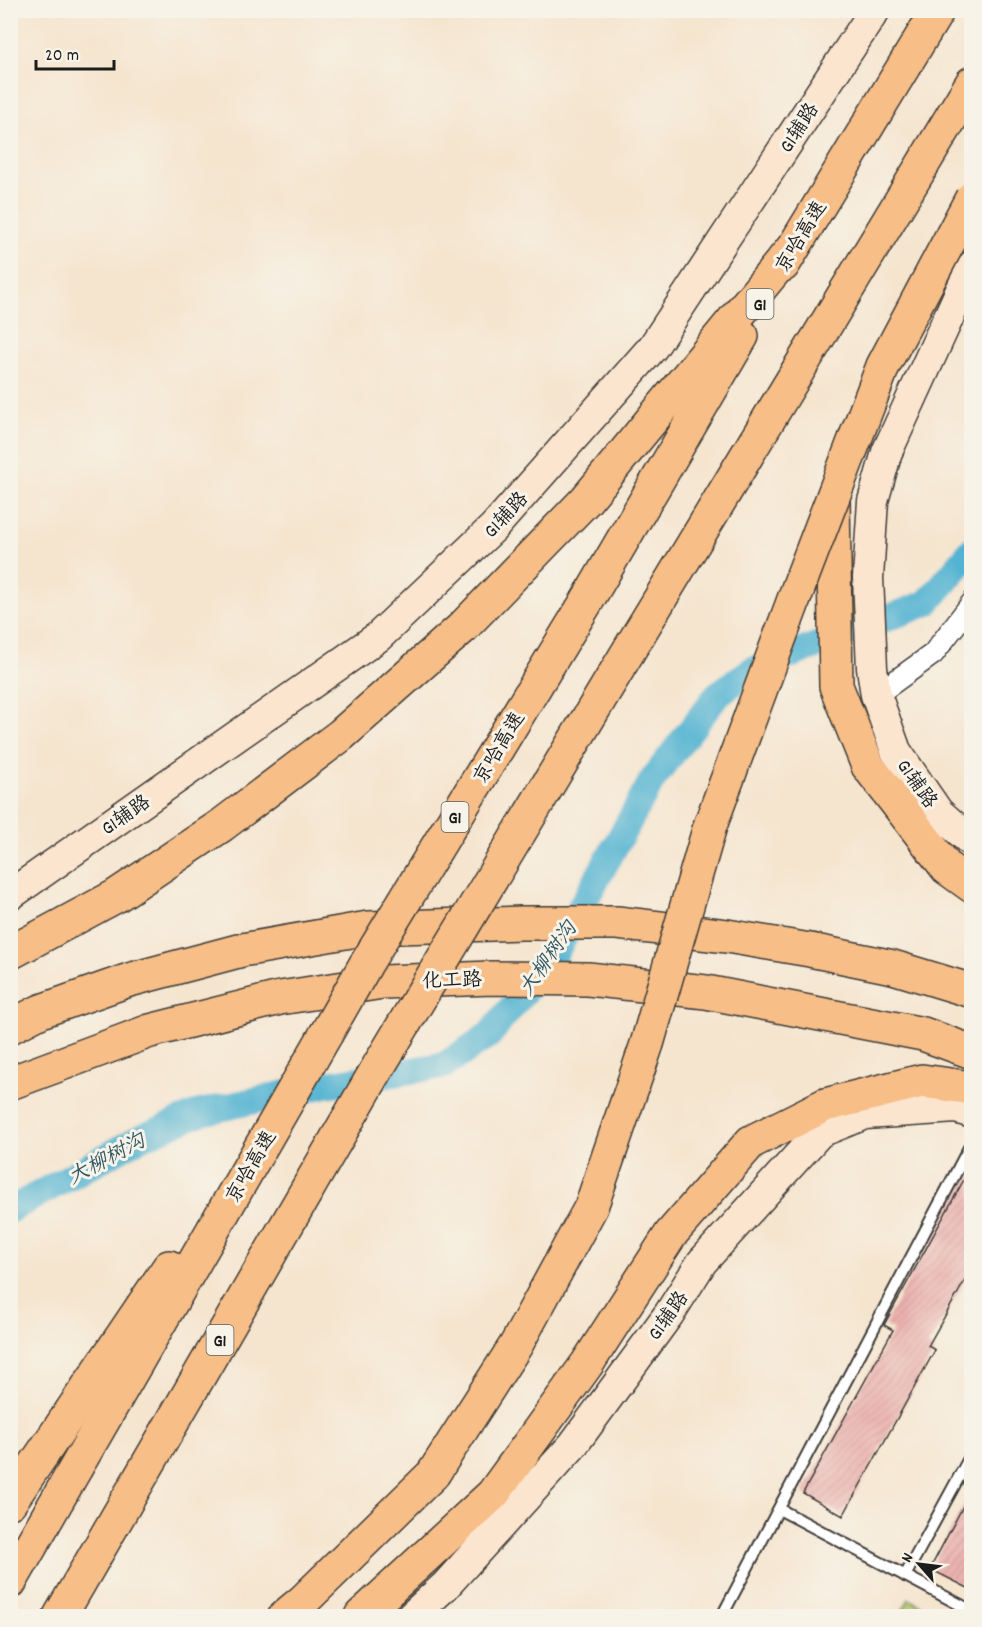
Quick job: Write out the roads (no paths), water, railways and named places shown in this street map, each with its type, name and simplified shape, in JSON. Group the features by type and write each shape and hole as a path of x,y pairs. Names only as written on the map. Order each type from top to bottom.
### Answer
{"main road":[{"name":"G1辅路","path":"10,895 378,637 494,527 653,347 875,10"},
{"name":"京哈高速","path":"10,1582 366,964 586,601 793,248 938,10"},
{"name":"G1","path":"60,1617 428,982 972,83"},
{"path":"285,1617 433,1474 516,1345 591,1208 647,1044 710,826 833,496 883,366 972,198"},
{"path":"10,953 116,896 222,825 342,735 462,628 586,500 793,248"},
{"name":"G1辅路","path":"972,266 887,452 873,501 868,579 874,682 896,751 938,812 972,842"},
{"path":"833,496 836,686 868,766 947,868 972,886"},
{"path":"10,1027 41,1011 129,980 242,950 368,928 522,923 617,923 727,936 810,950 894,967 972,991"},
{"name":"化工路","path":"10,1083 150,1031 280,998 383,982 492,978 588,979 706,993 923,1034 972,1052"},
{"path":"10,1502 326,1034"},
{"path":"361,1617 493,1494 587,1364 671,1234 751,1142 825,1105 836,1102 922,1081 972,1088"},
{"name":"G1辅路","path":"412,1617 446,1585 573,1445 669,1314 702,1262 820,1132 865,1114 956,1108 972,1113"}],"street":[{"path":"874,682 933,654 972,603"}],"lane":[{"path":"722,1617 972,1142"},
{"path":"905,1576 972,1453"},
{"path":"779,1509 972,1611"}],"waterway":[{"name":"大柳树沟","path":"10,1210 136,1140 199,1113 324,1085 445,1065 489,1035 554,955 653,779 718,694 752,670 927,603 972,550"}]}
